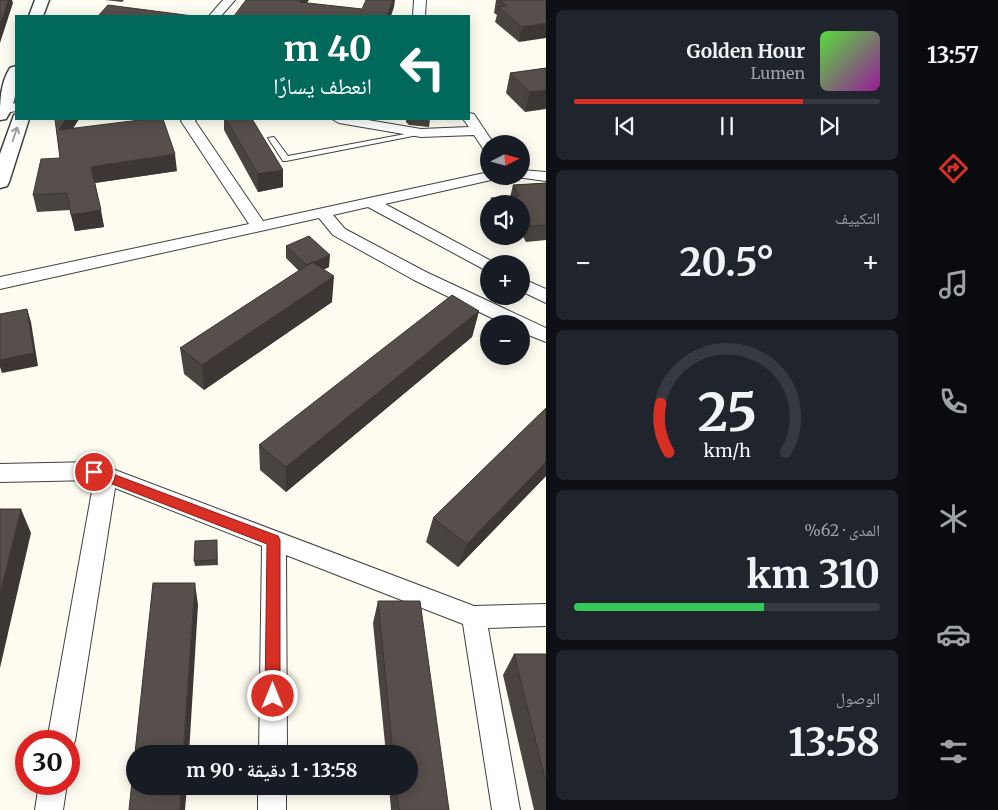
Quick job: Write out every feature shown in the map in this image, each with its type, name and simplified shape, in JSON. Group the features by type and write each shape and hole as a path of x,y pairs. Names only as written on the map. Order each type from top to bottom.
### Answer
{"street":[{"path":"36,15 42,0"},
{"path":"216,15 229,0"},
{"path":"419,15 420,0"},
{"path":"5,110 15,75"},
{"path":"470,119 480,135"},
{"path":"0,182 20,120"},
{"path":"189,120 259,227"},
{"path":"345,120 420,133 478,132"},
{"path":"530,175 546,177"},
{"path":"0,283 480,178"},
{"path":"370,202 480,262"},
{"path":"323,213 339,232 420,276 501,315"},
{"path":"530,289 546,297"},
{"path":"530,329 546,336"},
{"path":"0,473 94,472 474,617 546,615"},
{"path":"63,730 106,476"},
{"path":"273,745 274,540"},
{"path":"474,617 506,810"},
{"path":"49,810 51,795"},
{"path":"272,795 272,810"}],"lane":[{"path":"272,138 286,159 420,133"}],"building":[{"path":"0,0 8,0 0,26"},
{"path":"246,0 301,0 299,2 362,9 366,0 393,0 387,15 235,15"},
{"path":"500,0 546,0 546,23 522,27 498,7 507,6"},
{"path":"108,5 185,15 99,15"},
{"path":"546,68 546,90 530,92 510,73"},
{"path":"55,120 65,120 59,130 140,120 163,120 175,154 91,167 101,210 71,215 67,193 33,195 41,159 60,158"},
{"path":"227,120 253,120 283,170 258,174"},
{"path":"546,183 546,225 531,226 530,195 518,195 513,185"},
{"path":"309,236 330,255 307,265 286,246"},
{"path":"312,262 334,276 202,365 180,348"},
{"path":"452,295 479,311 286,467 259,445"},
{"path":"27,309 34,353 0,360 0,314"},
{"path":"546,408 546,462 467,544 433,518"},
{"path":"0,509 21,509 0,593"},
{"path":"217,540 217,560 194,561 195,541"},
{"path":"153,583 195,583 184,745 136,745"},
{"path":"378,601 420,601 449,810 399,810 397,795 418,795 418,745 392,745"},
{"path":"514,654 546,654 546,783"},
{"path":"131,795 181,795 180,810 129,810"}],"route":[{"path":"94,472 274,540 273,696"}]}
